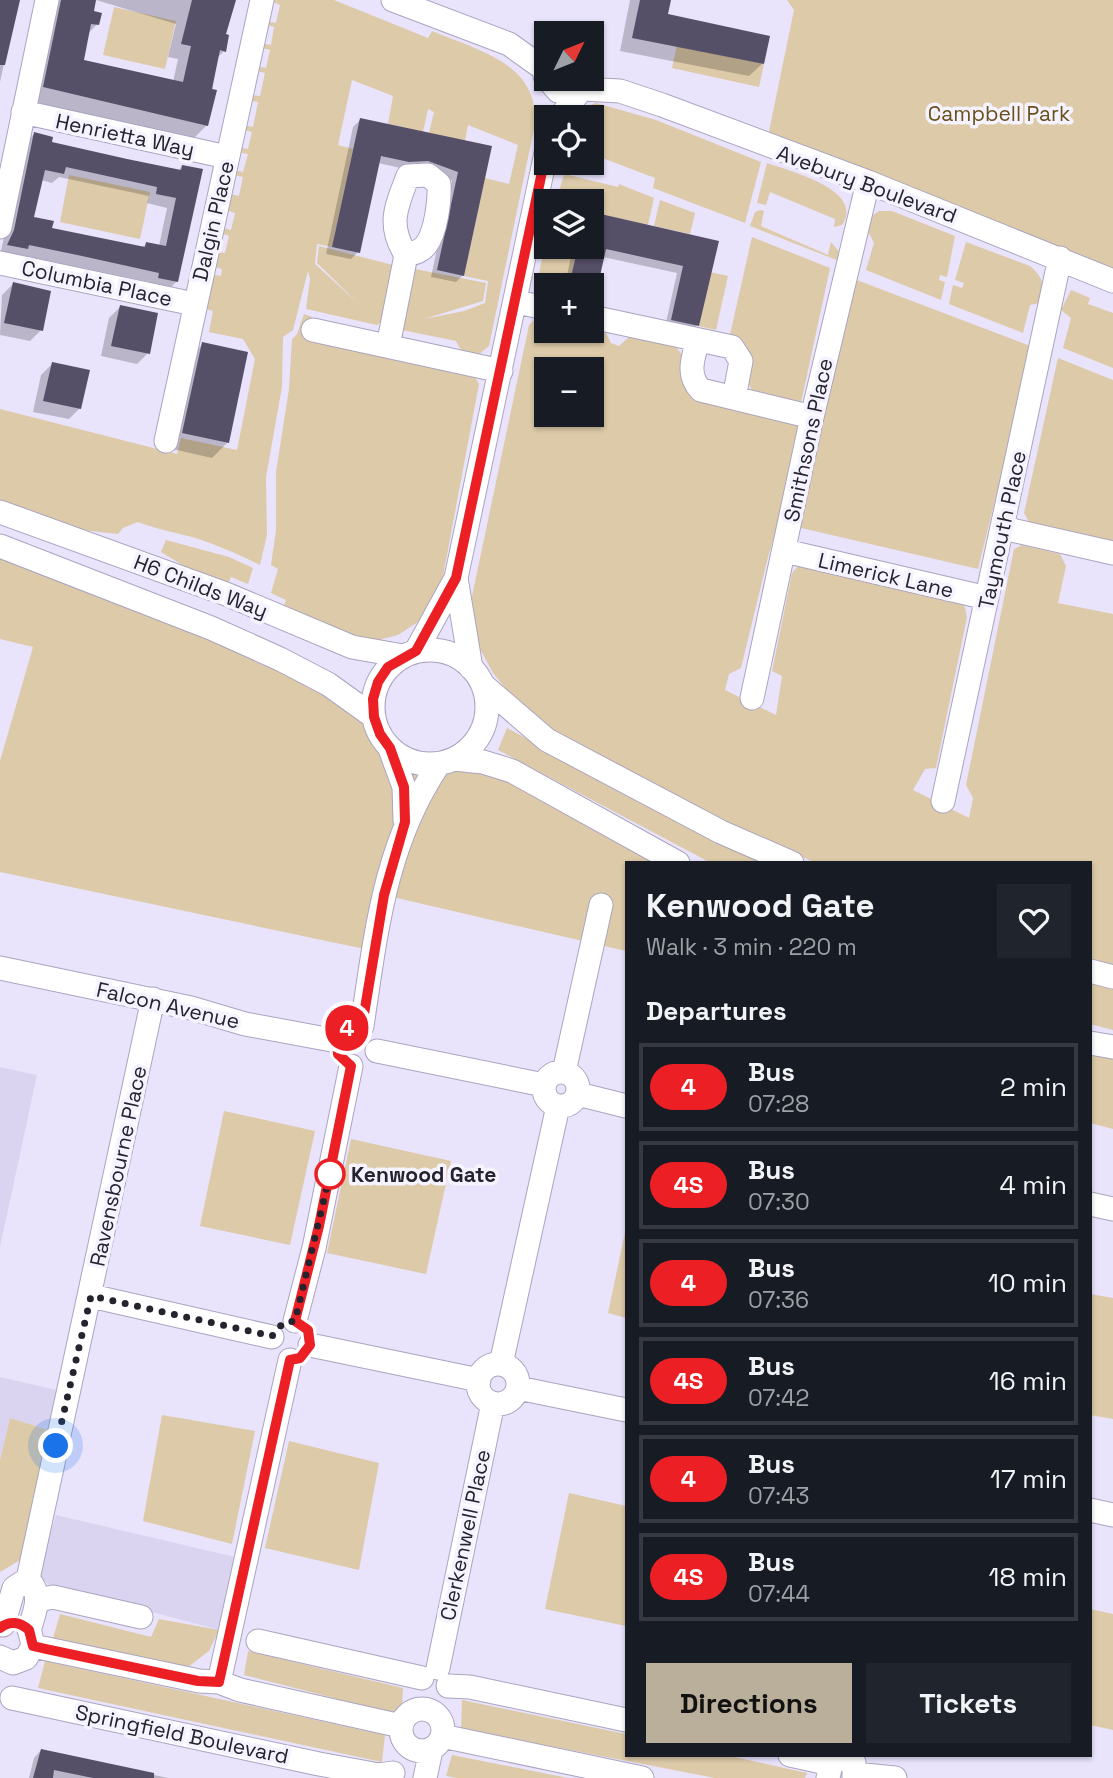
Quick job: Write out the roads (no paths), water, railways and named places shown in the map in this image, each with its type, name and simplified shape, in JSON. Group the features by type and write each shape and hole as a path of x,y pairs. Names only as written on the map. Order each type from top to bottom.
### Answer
{"street":[{"path":"0,227 14,119 47,0"},
{"name":"Dalgin Place","path":"166,442 262,0"},
{"path":"393,0 509,44 534,58"},
{"name":"Avebury Boulevard","path":"604,74 620,91"},
{"name":"Avebury Boulevard","path":"604,88 620,91 868,182 1113,281"},
{"path":"569,105 580,91"},
{"name":"Henrietta Way","path":"14,119 227,157"},
{"path":"362,1026 384,895 405,822 404,787 390,748 380,734 374,717 373,699 378,682 388,667 410,654 456,578 542,175"},
{"name":"Smithsons Place","path":"752,698 812,417 868,182"},
{"path":"387,346 406,255"},
{"name":"Taymouth Place","path":"943,801 1060,258"},
{"name":"Columbia Place","path":"0,263 194,304"},
{"path":"516,302 534,306"},
{"path":"604,320 732,347 739,353 740,369 734,398"},
{"path":"313,330 501,371"},
{"path":"698,340 692,362 694,383 701,390 812,417"},
{"name":"H6 Childs Way","path":"0,512 226,594 352,647 410,654"},
{"path":"1003,528 1113,553"},
{"name":"H6 Childs Way","path":"0,546 211,628 264,652 328,684 374,717"},
{"name":"Limerick Lane","path":"785,551 987,598"},
{"path":"405,822 446,761 469,749 480,736 486,720 456,578"},
{"path":"410,654 446,653 477,676 547,740 700,821 788,861"},
{"path":"390,748 405,759 423,764 446,761 483,762 512,771 674,861"},
{"path":"564,1072 601,905"},
{"name":"Falcon Avenue","path":"0,968 153,999 245,1024 337,1041"},
{"path":"1092,972 1113,977"},
{"name":"Ravensbourne Place","path":"28,1579 153,999"},
{"path":"362,1026 373,1033 377,1051 370,1062 351,1066 338,1054 337,1041 349,1027 362,1026"},
{"path":"1092,1043 1113,1047"},
{"path":"377,1051 544,1085"},
{"path":"295,1321 317,1236 351,1066"},
{"path":"564,1072 577,1083 578,1094 568,1105 558,1106 548,1101 544,1085 552,1074 564,1072"},
{"path":"578,1094 625,1106"},
{"path":"501,1364 558,1106"},
{"path":"1092,1204 1113,1209"},
{"path":"91,1296 272,1336"},
{"path":"295,1321 308,1330 310,1345 300,1358 290,1360 274,1349 272,1336 283,1323 295,1321"},
{"path":"310,1345 479,1380"},
{"path":"219,1682 290,1360"},
{"path":"501,1364 513,1370 518,1388 506,1403 493,1403 481,1394 479,1380 484,1369 501,1364"},
{"path":"518,1388 625,1410"},
{"name":"Clerkenwell Place","path":"436,1677 493,1403"},
{"path":"1092,1510 1113,1515"},
{"path":"1,1627 13,1588 28,1579 36,1587 38,1600 30,1645 3,1704"},
{"path":"38,1600 53,1597 141,1617"},
{"path":"1,1627 14,1622 30,1645 198,1681 219,1682 240,1690 405,1725 432,1712 438,1736"},
{"path":"258,1642 436,1677 625,1720"},
{"path":"0,1657 13,1663 30,1645"},
{"path":"394,1776 405,1725 436,1677"},
{"path":"425,1778 438,1736 436,1677"},
{"name":"Springfield Boulevard","path":"3,1704 394,1776"},
{"path":"405,1725 411,1749 438,1736 642,1778"},
{"path":"795,1757 829,1771 844,1757"},
{"path":"848,1757 853,1763 855,1776 895,1778"}],"place":[{"name":"Kenwood Gate","path":"330,1174"}],"park label":[{"name":"Campbell Park","path":"999,113"}]}
